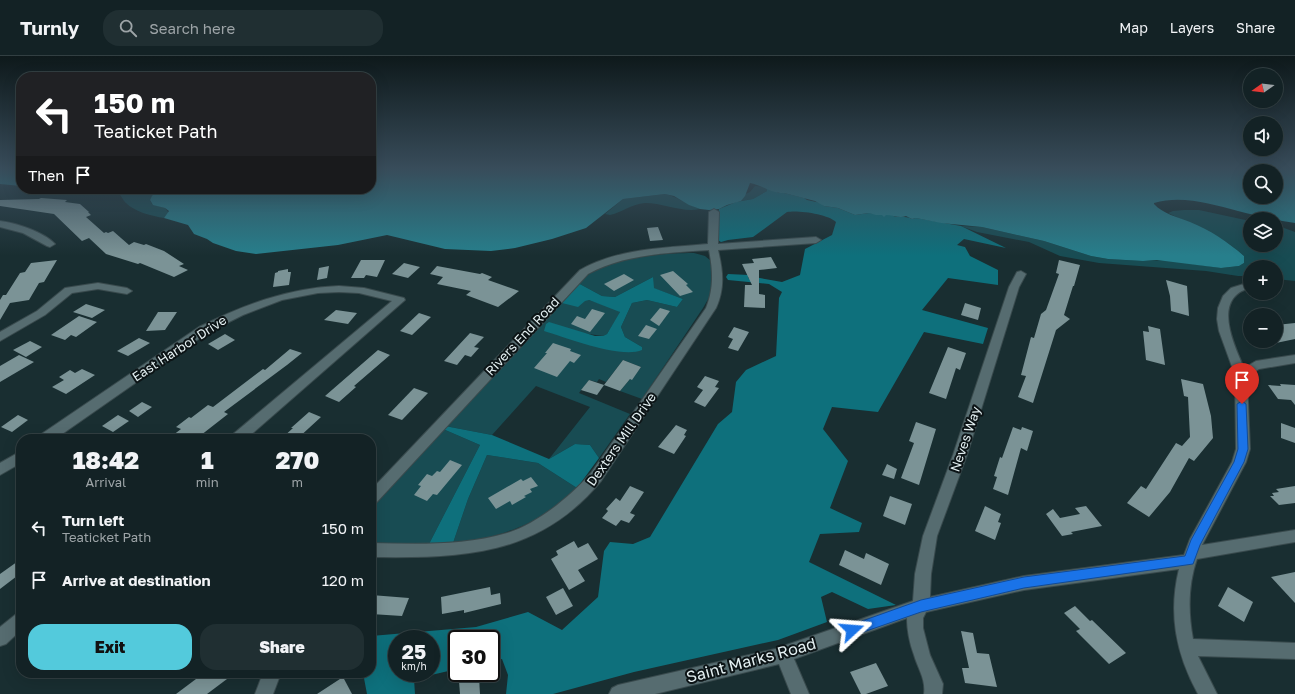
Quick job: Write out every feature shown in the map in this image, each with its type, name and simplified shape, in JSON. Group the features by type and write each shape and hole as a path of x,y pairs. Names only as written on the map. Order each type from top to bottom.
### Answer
{"street":[{"name":"Dexters Mill Drive","path":"376,550 443,550 499,542 518,535 551,518 585,490 711,308 716,296 719,277 713,247 714,212"},
{"path":"0,224 10,225 31,233 50,244"},
{"name":"Rivers End Road","path":"376,494 584,272 597,264 615,259 713,247 816,240"},
{"name":"Neves Way","path":"933,694 934,684 922,655 915,617 921,606 923,574 930,536 960,455 1014,287 1021,274"},
{"path":"0,337 41,313 68,290 98,286 127,291"},
{"path":"1208,694 1198,678 1186,647 1182,631 1180,611 1183,581 1190,557 1239,462 1243,449 1241,375 1222,323 1224,302 1236,289 1243,287"},
{"name":"East Harbor Drive","path":"52,434 203,330 230,315 250,307 316,291 358,290 400,300 243,434"},
{"path":"1241,375 1256,365 1295,359"},
{"path":"0,470 16,459"},
{"name":"Saint Marks Road","path":"618,694 784,654 921,606 1024,582 1190,557 1295,536"},
{"path":"0,638 16,624"},
{"path":"1186,647 1295,651"},
{"path":"784,654 800,694"},
{"path":"264,694 270,678"}],"shaded area":[{"path":"121,197 152,197 150,200 152,204 165,208 169,213 164,218 149,215 130,206"},
{"path":"152,197 642,197 623,199 586,228 552,239 515,248 491,251 445,249 387,235 338,245 256,254 236,251 213,243 194,234 188,225 164,218 169,211 165,208 153,205 150,200"},
{"path":"642,197 673,197 700,209 686,210 659,204 645,203 635,205 610,215 605,214 623,199"},
{"path":"675,197 744,197 741,201 719,209 700,209 689,205"},
{"path":"743,197 757,197 753,199 741,201"},
{"path":"757,197 799,197 821,203 824,206 838,208 855,215 869,213 892,215 896,217 916,218 961,226 1006,248 964,239 957,245 965,247 970,256 998,270 998,285 948,278 922,310 988,328 983,344 924,332 878,412 832,407 823,429 848,461 830,508 862,523 859,532 820,534 809,562 896,605 868,609 832,592 821,597 827,622 778,640 634,672 553,694 506,694 508,675 502,659 500,659 500,630 448,630 448,671 440,673 440,630 476,627 528,612 562,630 598,597 604,551 610,542 633,544 650,537 718,424 732,412 736,382 746,370 776,356 779,298 782,292 769,284 728,280 726,277 728,274 749,275 748,278 751,279 754,277 782,282 800,275 805,249 832,235 836,222 827,217 813,213 787,212 753,237 721,242 716,239 719,209 736,202 753,199"},
{"path":"799,197 1243,197 1243,204 1283,204 1283,197 1295,197 1295,223 1283,221 1283,212 1243,212 1186,200 1154,203 1166,213 1197,225 1212,233 1244,256 1243,264 1239,266 1221,268 1157,260 1143,261 1108,259 1091,256 1044,241 982,227 941,223 916,218 912,219 906,216 899,217 886,215 884,217 882,215 869,213 855,215 838,208 824,206 815,201"},
{"path":"1199,210 1243,219 1243,252 1283,252 1283,228 1295,232 1295,281 1283,280 1283,260 1244,260 1244,256 1235,248 1217,236 1168,213 1173,211"},
{"path":"961,226 982,227 1044,241 1091,256 1108,259 1143,261 1166,260 1221,268 1239,266 1243,264 1243,276 1206,271 1099,263 1060,256 1029,242 977,232"},
{"path":"694,253 705,256 711,261 713,266 711,294 642,399 620,391 641,367 623,360 606,382 599,379 597,382 589,380 579,393 630,414 599,458 590,445 575,444 549,459 590,407 536,386 492,435 445,426 561,301 589,300 619,310 620,313 607,334 603,336 545,328 642,347 625,337 621,327 632,303 647,300 677,307 683,299 653,288 653,277 615,297 602,296 578,283 588,275 601,268 616,263 649,256"},
{"path":"653,277 654,288 683,299 677,307 647,300 632,303 621,327 625,337 642,347 642,350 621,352 608,350 544,331 546,324 549,322 595,336 603,336 607,334 620,312 589,300 585,301 578,307 562,303 578,283 602,296 615,297"},
{"path":"445,426 492,435 549,459 575,444 590,445 599,458 577,488 538,463 487,455 468,499 453,543 429,544 480,445 443,429"},
{"path":"443,429 480,445 429,544 376,544 376,502"},
{"path":"487,455 538,463 577,488 550,511 520,527 488,537 453,543 468,499"},
{"path":"388,635 388,682 414,682 415,694 367,694 364,678 376,678 376,636"}],"building":[{"path":"41,198 67,200 65,202 80,204 91,215 86,217 104,233 113,231 129,245 134,242 144,245 146,244 164,251 184,264 179,266 188,270 174,277 140,263 138,264 106,254 89,238 82,241 54,214 0,206 0,200"},
{"path":"658,227 663,240 650,241 647,228"},
{"path":"771,257 777,268 759,270 759,294 765,295 765,308 744,307 745,285 752,285 742,264 754,263 752,259"},
{"path":"57,260 44,282 39,283 29,300 10,303 0,320 0,300 3,295 6,295 20,273 25,272 31,263"},
{"path":"361,260 385,260 377,277 366,275 364,278 351,278"},
{"path":"1059,260 1080,265 1064,315 1070,319 1056,330 1033,403 1018,397 1026,376 1021,375 1031,337 1034,338 1041,314 1046,310 1059,274 1056,273"},
{"path":"404,263 420,267 408,278 392,274"},
{"path":"329,266 327,278 317,280 319,268"},
{"path":"437,266 480,274 482,273 492,277 488,280 519,291 498,307 466,295 471,291 437,284 443,277 430,274"},
{"path":"288,269 288,272 291,272 289,285 273,287 275,273"},
{"path":"673,271 688,284 686,285 693,292 680,296 660,275"},
{"path":"624,274 634,280 614,291 604,284"},
{"path":"1166,280 1187,286 1189,316 1171,311 1170,296"},
{"path":"965,303 981,308 978,320 961,315"},
{"path":"86,304 105,310 92,318 73,312"},
{"path":"660,308 670,311 659,326 650,320"},
{"path":"592,309 605,313 590,332 571,324 577,316 585,319"},
{"path":"336,310 357,313 348,324 324,320"},
{"path":"158,312 177,312 165,330 146,331"},
{"path":"419,313 431,317 412,335 400,331"},
{"path":"79,316 97,322 76,337 71,335 65,340 51,335"},
{"path":"1295,323 1295,339 1283,342 1283,324"},
{"path":"646,325 657,329 649,339 638,336"},
{"path":"1148,326 1160,329 1165,365 1146,360 1143,331 1149,332"},
{"path":"734,327 749,332 738,351 728,348 733,339 728,337"},
{"path":"470,333 484,337 474,347 479,348 471,357 465,355 457,365 444,361"},
{"path":"225,334 235,340 218,350 208,344"},
{"path":"139,338 150,343 128,356 117,351"},
{"path":"30,341 42,347 26,357 13,350"},
{"path":"553,343 571,349 570,351 581,355 574,363 570,361 557,377 534,368 547,353 545,353"},
{"path":"948,347 966,353 960,370 956,368 946,399 929,393"},
{"path":"290,349 302,353 224,412 228,414 202,434 174,434 181,429 176,427 189,417 191,418 208,405 213,407 263,369 265,370"},
{"path":"378,350 390,355 354,386 356,387 339,402 325,396"},
{"path":"19,355 34,362 0,382 0,366"},
{"path":"623,360 641,367 632,380 630,379 620,391 604,385"},
{"path":"82,369 95,375 66,394 52,387 64,380 59,377 70,370 75,373"},
{"path":"705,376 719,381 715,387 719,388 705,407 694,402 703,390 697,387"},
{"path":"1181,379 1203,384 1211,416 1213,438 1194,461 1189,458 1170,492 1149,517 1127,503 1141,486 1146,489 1176,443 1182,446 1190,437 1188,397 1184,396"},
{"path":"589,380 604,385 597,395 581,390"},
{"path":"1280,384 1295,385 1295,405 1291,400 1278,399 1268,385 1281,386"},
{"path":"414,388 428,393 402,420 388,415"},
{"path":"142,402 152,407 138,417 129,411"},
{"path":"309,412 321,417 302,434 286,434 293,428 291,428"},
{"path":"18,415 28,420 12,432 1,427"},
{"path":"118,415 129,421 113,432 102,426"},
{"path":"916,422 936,429 919,485 901,478 914,443 909,441"},
{"path":"1281,423 1295,428 1295,443 1281,438"},
{"path":"676,425 687,430 684,435 686,436 674,454 658,447"},
{"path":"1013,427 1021,430 1022,427 1033,431 1027,451 1021,448 1008,495 993,489 997,477 994,476 1000,457 1002,458"},
{"path":"450,460 462,465 437,495 433,494 427,501 414,495 421,486 418,485 427,474 432,476 437,471 440,472"},
{"path":"887,464 897,469 894,479 882,475"},
{"path":"531,477 538,486 530,489 532,492 512,505 510,501 496,509 488,498 521,479 523,481"},
{"path":"630,486 644,492 630,513 635,515 629,523 621,520 616,526 602,518 608,511 606,509 616,498 620,501"},
{"path":"1295,486 1295,503 1279,505 1270,496 1274,496 1272,493 1279,492 1276,489"},
{"path":"890,496 912,504 905,525 883,516"},
{"path":"985,506 1001,514 998,522 1001,523 995,540 975,531"},
{"path":"1086,506 1102,526 1071,532 1073,534 1062,536 1046,514 1053,509 1060,518 1080,514 1075,508"},
{"path":"574,541 578,548 588,543 598,559 578,570 585,581 569,590 551,559 558,555 556,551"},
{"path":"845,550 864,559 866,553 889,564 881,585 839,565"},
{"path":"16,563 16,577 0,589 0,574"},
{"path":"1295,572 1295,603 1271,577"},
{"path":"490,587 491,595 500,593 501,604 464,613 464,610 442,614 441,597"},
{"path":"1228,587 1253,602 1244,622 1218,606"},
{"path":"563,588 573,606 556,615 546,597"},
{"path":"376,595 409,598 402,616 376,614"},
{"path":"1075,606 1090,621 1092,620 1126,653 1109,664 1076,631 1080,629 1064,613"},
{"path":"961,631 973,633 977,653 989,654 997,687 965,683 962,668 969,668"},
{"path":"876,663 888,686 866,694 861,694 850,672"},
{"path":"197,678 228,678 207,694 176,694"},
{"path":"344,678 352,694 317,694"},
{"path":"459,682 479,682 480,694 460,694"}],"route":[{"path":"852,630 921,606 1024,582 1189,561 1195,544 1239,462 1243,449 1242,404"}]}
